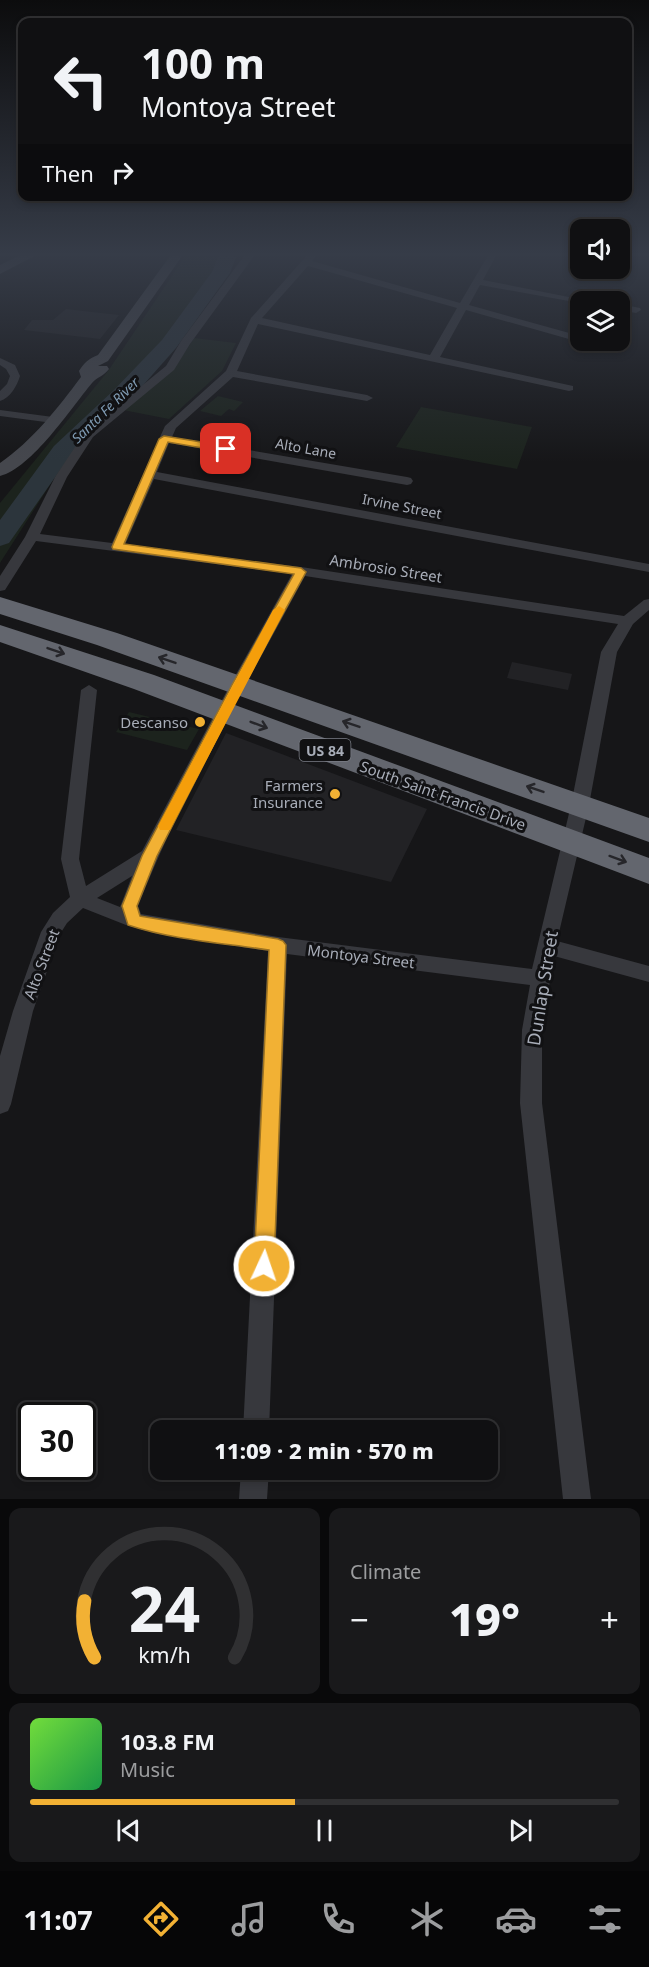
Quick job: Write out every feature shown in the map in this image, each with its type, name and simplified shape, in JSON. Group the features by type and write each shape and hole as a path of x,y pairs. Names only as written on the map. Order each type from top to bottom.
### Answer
{"highway":[{"name":"US 84","path":"0,605 107,639 649,830"},
{"name":"South Saint Francis Drive","path":"0,633 225,712 649,870"}],"street":[{"path":"0,485 5,467 53,420 89,377 99,373 106,363 104,358 130,322"},
{"path":"0,587 32,537 60,477 89,435 170,368 200,322"},
{"path":"117,547 171,426 231,372 254,322"},
{"path":"264,322 569,388"},
{"path":"434,357 454,322"},
{"path":"517,322 570,336"},
{"path":"0,361 11,367 15,376 12,385 0,398"},
{"path":"231,372 367,398"},
{"path":"0,413 53,420"},
{"name":"Alto Lane","path":"164,439 407,481"},
{"name":"Irvine Street","path":"149,474 649,568"},
{"name":"Ambrosio Street","path":"32,537 301,572 627,621"},
{"path":"133,920 129,906 149,856 238,685 301,572"},
{"name":"Dunlap Street","path":"577,1499 531,1103 532,1030 546,946 580,805 609,652 627,621 649,603"},
{"path":"80,899 70,859 89,690"},
{"name":"Alto Street","path":"0,1104 23,1011 51,932 60,918 80,899 149,856"},
{"name":"Montoya Street","path":"80,899 133,920 158,926 278,945 540,978"},
{"path":"256,1420 278,945"},
{"path":"546,946 649,974"},
{"path":"254,1499 255,1480"}],"shaded area":[{"path":"30,322 113,322 100,339 24,330"},
{"path":"141,322 195,322 170,355 81,436 0,563 0,503 108,371"},
{"path":"194,338 236,343 222,371 169,419 123,410 163,378"},
{"path":"218,396 243,402 234,411 229,409 221,416 200,411"},
{"path":"421,407 532,427 517,469 396,447"},
{"path":"512,662 572,674 568,690 507,678"},
{"path":"129,712 199,729 187,750 116,732"},
{"path":"226,733 427,809 391,882 176,830"}],"waterway":[{"name":"Santa Fe River","path":"0,538 62,451 122,395 169,344 185,322"}],"slow traffic":[{"path":"165,826 279,610"}],"place":[{"name":"Descanso","path":"200,722"},
{"name":"Farmers Insurance","path":"335,794"}],"route":[{"path":"226,449 164,439 117,547 301,572 238,685 149,856 129,906 133,920 278,945 264,1266"}]}
